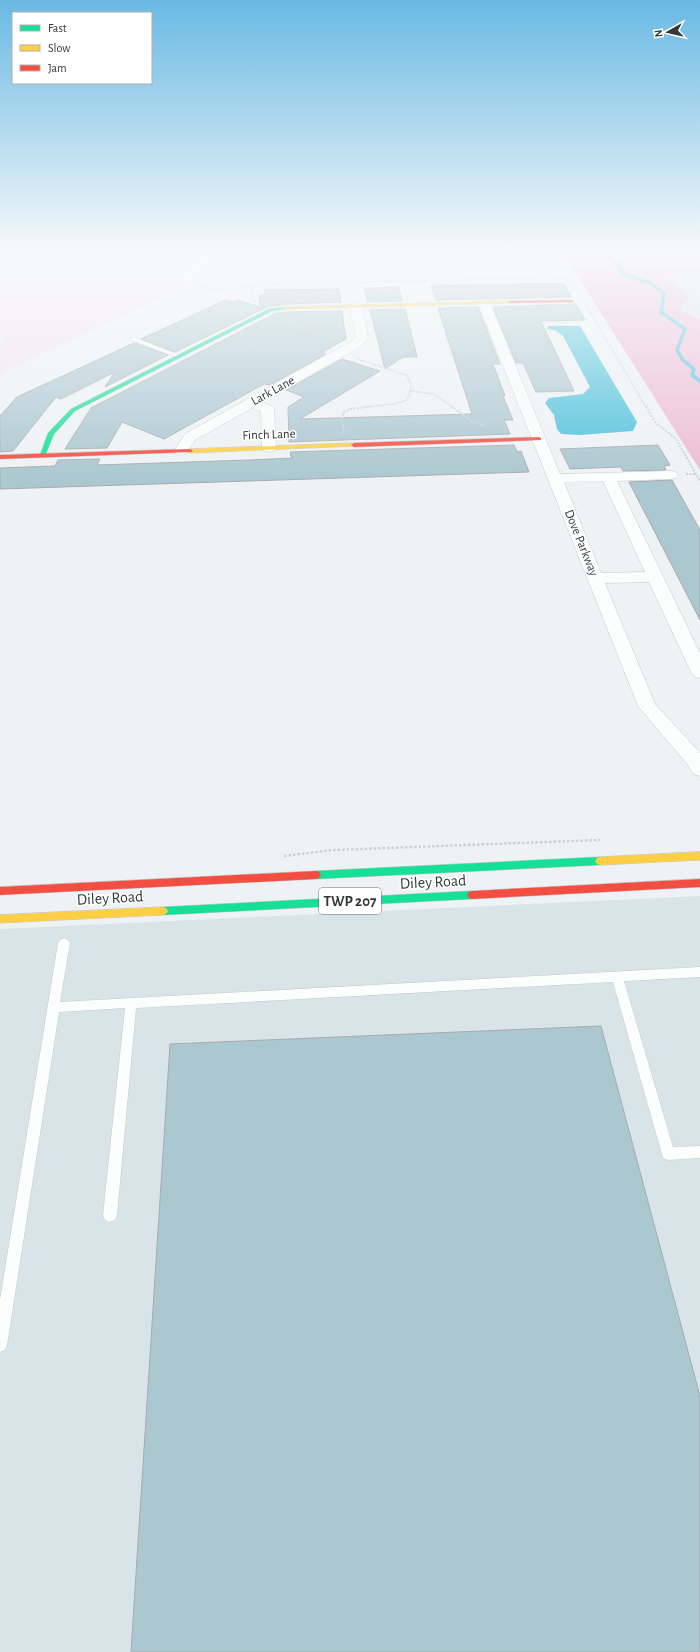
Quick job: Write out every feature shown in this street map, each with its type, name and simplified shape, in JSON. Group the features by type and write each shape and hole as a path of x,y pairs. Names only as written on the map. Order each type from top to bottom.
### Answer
{"main road":[{"path":"43,455 51,433 73,410 235,328"},
{"name":"Finch Lane","path":"0,456 539,439"},
{"name":"Diley Road","path":"0,891 700,856"},
{"name":"Diley Road","path":"0,919 700,883"}],"street":[{"name":"Lark Lane","path":"181,451 190,437 356,344 362,338 360,328"},
{"name":"Dove Parkway","path":"494,328 647,706 696,761 700,769"},
{"path":"252,402 267,409 269,448"},
{"path":"555,478 672,475"},
{"path":"608,477 700,672"},
{"path":"595,578 655,577"}],"lane":[{"path":"133,340 179,356"},
{"path":"0,1345 64,943"},
{"path":"53,1007 700,972"},
{"path":"617,977 668,1154 700,1152"},
{"path":"110,1215 131,1003"}],"path":[{"path":"340,353 406,375 411,381 411,391 407,400 393,404 351,409 344,412 342,417 346,445"},
{"path":"411,391 434,394 473,422 485,426 488,429 477,441"}],"shaded area":[{"path":"0,328 96,328 0,374 0,344 6,339 0,336"},
{"path":"610,328 700,328 700,470"},
{"path":"700,896 700,1652 0,1652 0,929"}],"water":[{"path":"581,328 637,422 633,431 580,435 561,434 557,429 554,415 545,403 549,398 583,394 590,387 563,336 555,330 547,329"}],"building":[{"path":"165,328 224,328 175,352 141,339"},
{"path":"247,328 344,328 346,339 322,352 326,354 270,385 264,384 164,439 122,422 107,448 65,449 91,408"},
{"path":"375,328 410,328 417,357 403,357 385,369"},
{"path":"444,328 486,328 500,364 493,364 505,396 503,396 513,420 504,420 510,434 289,442 288,407 304,397 286,390 342,359 380,371 300,419 472,414"},
{"path":"502,328 544,328 574,391 536,392 523,363 516,363"},
{"path":"134,343 168,355 105,387 115,372 61,399 56,397 13,451 0,452 0,416 17,397"},
{"path":"514,445 517,452 521,451 529,472 0,489 0,468 55,466 58,460 100,459 97,465 249,460 293,458 291,457 290,452"},
{"path":"658,445 670,465 664,466 666,470 623,471 621,467 570,469 560,449"},
{"path":"672,480 700,530 700,620 629,482"},
{"path":"601,1026 700,1396 700,1652 131,1652 170,1044"}],"waterway":[{"path":"684,328 685,329 677,350 683,360 694,369 692,375 700,381"}],"traffic: fast":[{"path":"43,455 51,433 73,410 235,328"},
{"path":"316,875 600,861"},
{"path":"163,911 472,895"}],"traffic: slow":[{"path":"190,451 354,445"},
{"path":"600,861 700,856"},
{"path":"0,919 163,911"}],"traffic: jam":[{"path":"354,445 539,439"},
{"path":"0,457 190,451"},
{"path":"0,891 316,875"},
{"path":"472,895 700,883"}]}
